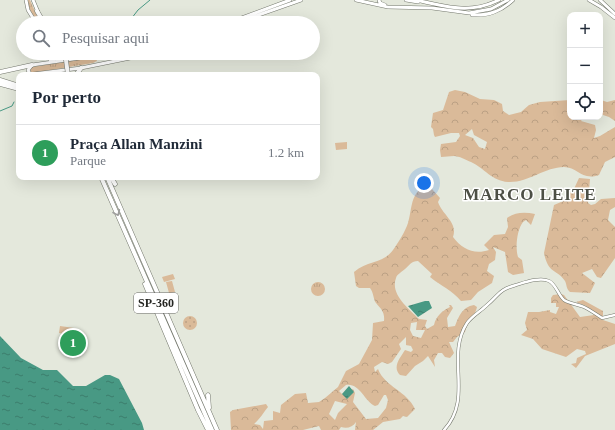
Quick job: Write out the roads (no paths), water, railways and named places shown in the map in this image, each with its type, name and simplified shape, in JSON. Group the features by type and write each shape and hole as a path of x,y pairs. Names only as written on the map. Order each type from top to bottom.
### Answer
{"highway":[{"path":"37,11 40,16"},
{"path":"66,60 67,72"},
{"path":"0,72 32,65"},
{"path":"78,72 81,68"},
{"path":"0,80 16,85"},
{"path":"0,84 16,88"},
{"name":"SP-360","path":"102,180 139,264 215,429"},
{"name":"SP-360","path":"108,180 215,429"},
{"path":"113,180 115,184"},
{"path":"139,264 154,307 208,430"},
{"path":"208,396 215,429"}],"main road":[{"path":"26,0 28,10 32,16"},
{"path":"33,0 37,11"},
{"path":"247,16 290,0"},
{"path":"256,16 301,0"},
{"path":"356,0 388,7 432,8 476,15 494,13 502,10 513,0"},
{"path":"379,0 381,3 388,5 428,6 465,12 491,9"},
{"path":"406,0 472,7 494,0"},
{"path":"415,0 431,3"},
{"path":"439,4 470,9 485,6 499,0"},
{"path":"467,13 491,9 508,0"},
{"path":"589,0 615,18"},
{"path":"600,0 615,14"},
{"path":"48,63 53,60"},
{"path":"29,72 28,69 32,65 66,60"},
{"path":"100,65 101,60"},
{"path":"70,72 81,68 123,60"}],"street":[{"path":"444,430 454,416 459,400 458,353 463,331 470,320 489,304 502,290 526,282 548,281 552,283 560,295 568,302 586,308 602,318 615,315"}],"water":[{"path":"429,301 432,308 418,317 408,306"},
{"path":"0,336 21,358 43,370 57,370 73,386 86,386 105,375 110,375 119,379 142,423 144,430 0,430"},
{"path":"349,386 354,392 347,399 342,394"}],"waterway":[{"path":"133,16 150,0"},
{"path":"0,111 12,106 14,102"}],"place":[{"name":"Praça Allan Manzini","path":"73,343"}],"district":[{"name":"MARCO LEITE","path":"530,194"}]}
